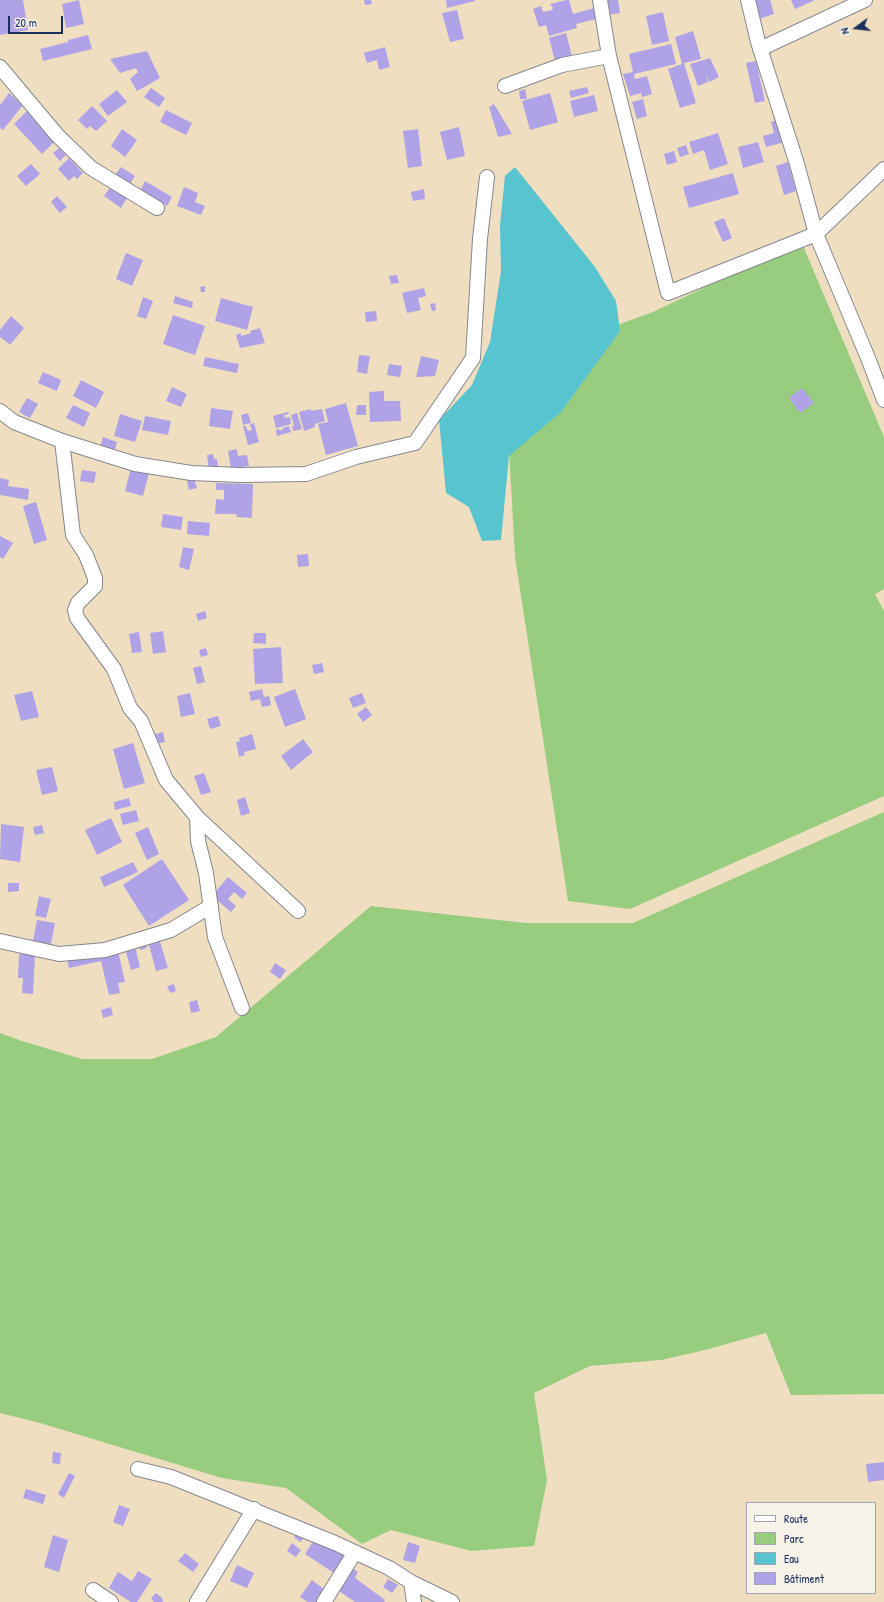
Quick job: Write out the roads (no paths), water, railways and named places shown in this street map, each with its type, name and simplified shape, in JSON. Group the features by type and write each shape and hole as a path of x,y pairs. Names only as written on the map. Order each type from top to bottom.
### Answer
{"street":[{"path":"600,0 609,56 668,293 816,234 884,169"},
{"path":"748,0 760,49 816,234 884,400"},
{"path":"760,49 865,0"},
{"path":"505,86 562,65 609,56"},
{"path":"0,67 56,135 92,168 157,208"},
{"path":"0,412 14,422 62,441 135,464 191,473 240,475 306,474 356,457 416,443 473,358 480,239 486,177"},
{"path":"62,441 73,535 86,555 95,578 95,586 78,603 75,610 77,618 114,669 130,708 141,721 166,780 197,817 298,910"},
{"path":"197,817 198,841 206,873 215,937 242,1008"},
{"path":"0,941 59,954 105,950 171,930 211,906"},
{"path":"138,1469 171,1477 254,1509 355,1552 389,1568 411,1582 452,1602"},
{"path":"197,1602 254,1509"},
{"path":"324,1602 355,1552"},
{"path":"411,1582 414,1602"},
{"path":"93,1590 111,1602"}],"water":[{"path":"515,167 595,267 616,301 620,331 561,412 509,456 501,540 482,541 469,507 446,493 439,420 472,385 490,342 501,271 500,225 505,176"}]}
